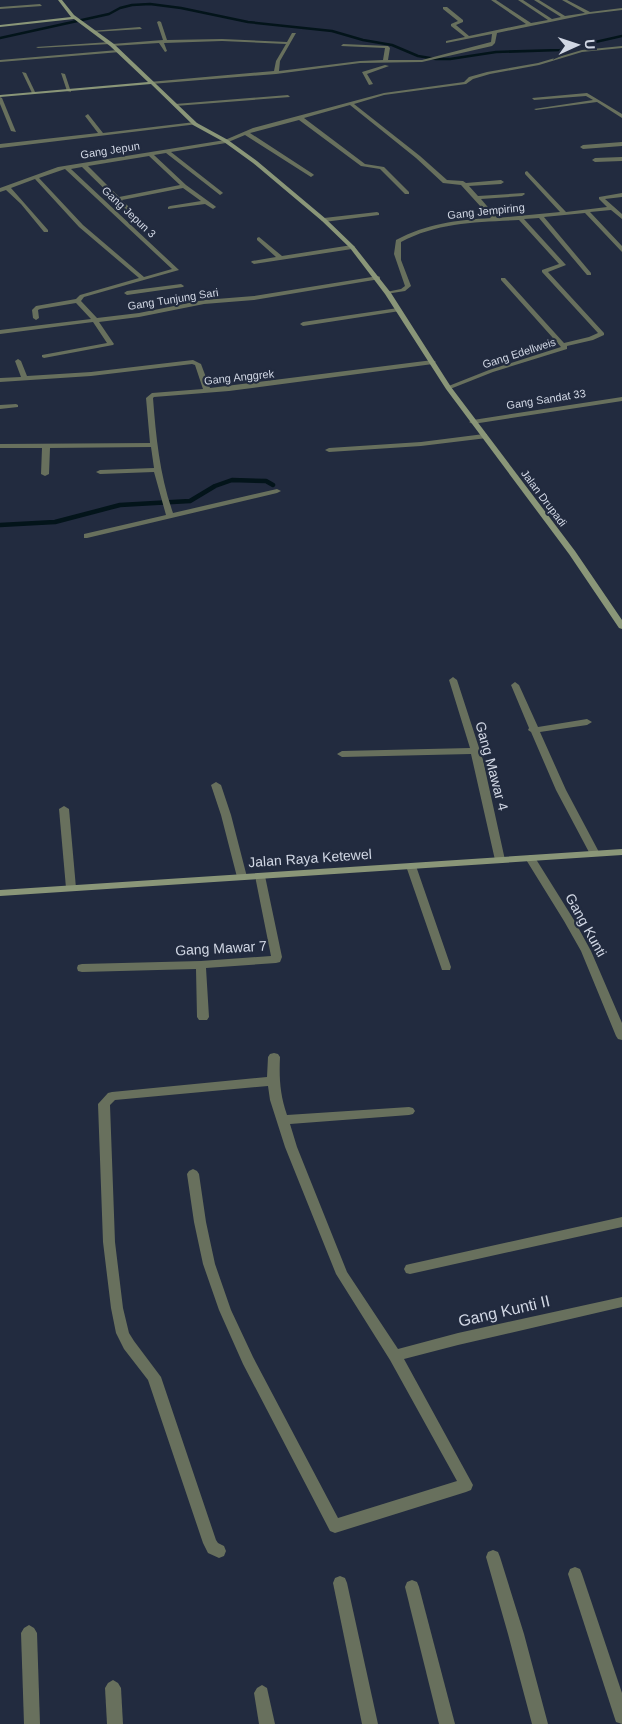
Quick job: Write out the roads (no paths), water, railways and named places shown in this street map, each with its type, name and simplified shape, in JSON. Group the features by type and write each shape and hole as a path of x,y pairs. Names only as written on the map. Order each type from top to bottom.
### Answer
{"street":[{"name":"Jalan Drupadi","path":"60,0 76,19 111,44 195,124 226,141 256,162 324,220 352,247 378,278 433,362 445,384 572,553 621,624"},
{"path":"493,0 530,25"},
{"path":"520,0 551,20"},
{"path":"536,0 565,18"},
{"path":"564,0 589,13"},
{"path":"0,8 40,5"},
{"path":"445,8 461,21 453,25 469,38"},
{"path":"448,42 551,20 622,9"},
{"path":"0,26 76,19"},
{"path":"159,22 164,51"},
{"path":"92,31 125,27 125,23"},
{"path":"92,31 140,28"},
{"path":"14,131 0,97 276,72 360,62 417,61 490,45 493,43 495,32"},
{"path":"276,72 278,61 294,34"},
{"path":"38,47 226,39 288,43"},
{"path":"343,45 386,47 388,48 385,62"},
{"name":"Gang Jepun","path":"0,190 36,176 83,164 226,141 246,132 384,94 466,82 471,78 488,73 540,64 584,51 622,47"},
{"path":"0,60 118,51"},
{"path":"371,84 364,72 387,65 413,64 417,61"},
{"path":"24,72 34,93"},
{"path":"63,74 69,91"},
{"path":"534,99 585,94 622,116"},
{"path":"175,105 288,96"},
{"path":"536,109 597,101"},
{"path":"212,102 217,107"},
{"path":"351,104 418,157 445,182 465,185 501,182"},
{"path":"88,116 102,135"},
{"path":"300,118 363,165 382,168 407,192"},
{"path":"0,146 195,124"},
{"path":"246,132 311,175"},
{"path":"583,147 622,144"},
{"path":"167,151 220,193"},
{"path":"150,154 184,186 213,207"},
{"path":"595,160 622,159"},
{"path":"83,164 128,209"},
{"name":"Gang Jepun 3","path":"68,168 175,271 143,279"},
{"path":"527,173 564,213"},
{"path":"36,176 81,226 143,279"},
{"path":"465,185 496,220"},
{"path":"118,199 184,186"},
{"path":"8,188 24,203 46,231"},
{"path":"477,198 522,194"},
{"path":"622,194 601,198 622,217"},
{"path":"170,208 206,202"},
{"name":"Gang Jempiring","path":"388,293 403,290 408,286 398,265 396,249 398,241 407,236 435,227 612,208"},
{"path":"586,211 622,250"},
{"path":"324,220 377,214"},
{"path":"540,216 589,274"},
{"path":"520,218 563,265 544,271 602,334 591,340 563,345"},
{"path":"259,239 281,258"},
{"path":"254,262 352,247"},
{"name":"Gang Tunjung Sari","path":"0,332 139,315 204,302 254,298 378,278"},
{"path":"36,318 35,310 38,307 78,301 82,296 143,279"},
{"name":"Gang Edellweis","path":"445,384 491,372 565,348 503,279"},
{"path":"120,285 131,300"},
{"path":"127,293 180,286"},
{"path":"44,356 110,345 95,320 78,301"},
{"path":"303,324 398,310"},
{"path":"18,361 25,378"},
{"path":"0,380 91,374 193,362 198,364 207,391"},
{"name":"Gang Anggrek","path":"170,517 163,498 154,445 149,397 153,394 207,391 433,362"},
{"name":"Gang Sandat 33","path":"473,422 622,399"},
{"path":"0,407 16,406"},
{"path":"329,450 421,444 484,436"},
{"path":"0,446 154,445"},
{"path":"45,474 46,446"},
{"path":"100,472 158,470"},
{"path":"87,536 277,491"},
{"name":"Gang Mawar 4","path":"453,680 475,752 500,860"},
{"path":"515,685 533,730 561,790 595,854"},
{"path":"533,730 587,722"},
{"path":"342,754 475,752"},
{"path":"216,785 242,877"},
{"path":"64,809 70,888"},
{"name":"Jalan Raya Ketewel","path":"0,893 622,852"},
{"name":"Gang Kunti","path":"530,858 586,951 622,1036"},
{"path":"411,866 446,967"},
{"name":"Gang Mawar 7","path":"82,968 201,965 276,960 277,957 260,876"},
{"path":"201,965 203,1017"},
{"path":"193,1174 206,1247 224,1310 248,1360 335,1526 466,1485 395,1356 342,1274 282,1120 273,1081 274,1057"},
{"path":"219,1551 213,1548 210,1543 154,1377 129,1345 123,1333 117,1308 109,1242 104,1104 112,1096 273,1081"},
{"path":"282,1120 409,1111"},
{"path":"410,1269 622,1222"},
{"name":"Gang Kunti II","path":"395,1356 458,1339 622,1302"},
{"path":"493,1557 540,1724"},
{"path":"575,1574 622,1716"},
{"path":"340,1583 370,1724"},
{"path":"412,1587 448,1724"},
{"path":"29,1633 32,1724"},
{"path":"113,1688 115,1724"},
{"path":"262,1694 266,1724"}],"waterway":[{"path":"0,38 109,14 120,8 132,5 150,4 181,8 248,22 332,31 363,40 392,45 418,56 436,59 450,59 496,52 560,50 622,36"},
{"path":"0,525 55,522 120,505 190,501 215,486 232,480 266,481 273,485"}]}
